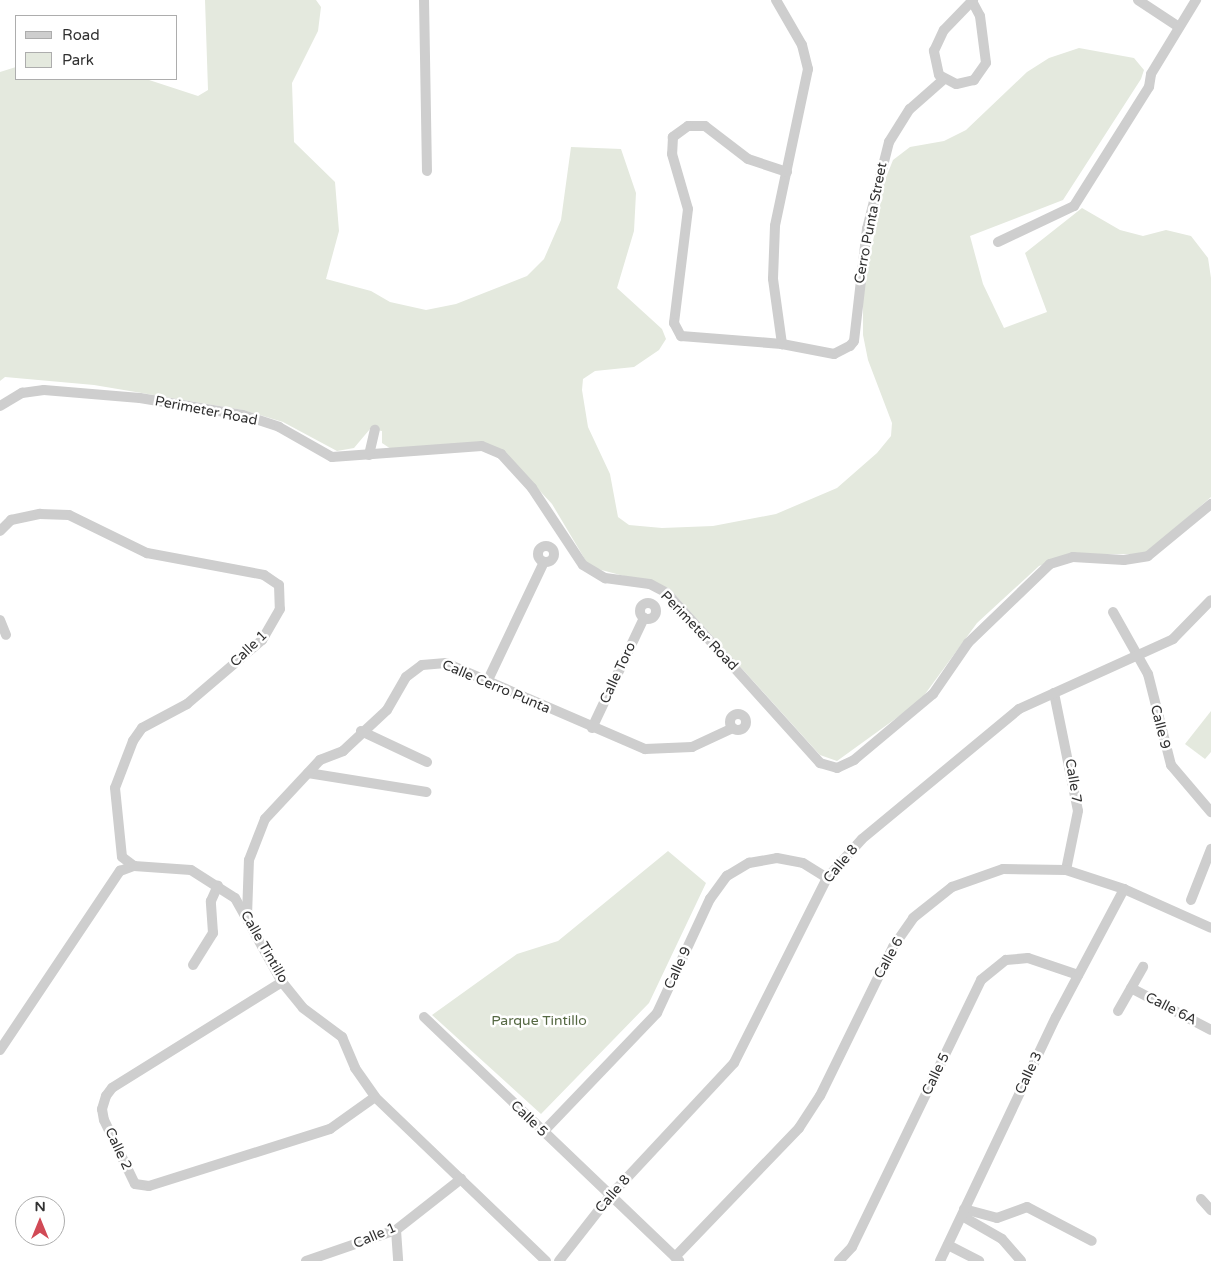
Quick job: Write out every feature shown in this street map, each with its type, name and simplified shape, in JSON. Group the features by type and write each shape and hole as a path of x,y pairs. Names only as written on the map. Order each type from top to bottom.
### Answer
{"street":[{"path":"424,0 427,171"},
{"path":"776,0 802,45 808,69 772,259 782,344"},
{"path":"973,0 980,16 986,63 980,75 968,83 944,79 935,65 936,44 944,30 973,0"},
{"path":"1138,0 1179,27"},
{"path":"998,242 1074,206 1149,86 1151,74 1196,0"},
{"name":"Cerro Punta Street","path":"787,172 748,159 700,124 683,129 671,143 688,209 674,329 685,338 782,344 834,354 854,341 860,268 889,142 910,109 944,79"},
{"name":"Perimeter Road","path":"0,406 22,394 44,390 140,398 243,415 279,427 332,458 482,446 501,454 532,488 582,565 605,578 650,584 667,593 820,763 837,768 854,760 933,694 968,642 1050,564 1073,557 1124,560 1148,556 1211,504"},
{"path":"368,455 375,430"},
{"name":"Calle 1","path":"0,532 11,520 40,514 69,515 147,554 264,575 279,586 280,609 262,640 187,704 142,728 133,741 115,788 122,857 134,866"},
{"path":"487,682 544,562"},
{"name":"Calle 8","path":"559,1261 610,1196 734,1063 827,878 862,839 1019,709 1173,639 1211,600"},
{"name":"Calle 9","path":"1113,612 1148,674 1165,751 1191,792 1211,812"},
{"name":"Calle Toro","path":"592,728 644,618"},
{"path":"0,620 6,635"},
{"name":"Calle Cerro Punta","path":"247,916 246,882 256,838 265,819 320,760 343,751 361,731 387,710 406,677 422,665 446,663 592,728 658,751 692,747 733,728"},
{"name":"Calle 7","path":"1054,693 1078,811 1066,870"},
{"path":"361,731 427,762"},
{"path":"308,773 426,792"},
{"path":"1191,900 1211,850"},
{"name":"Calle 9","path":"544,1132 657,1013 710,899 727,876 748,863 777,858 803,863 827,878"},
{"path":"0,1050 120,871 134,866"},
{"name":"Calle Tintillo","path":"134,866 191,870 218,885 235,898 247,916 282,982 303,1008 342,1038 355,1068 374,1098 546,1261"},
{"name":"Calle 6","path":"677,1259 799,1128 820,1096 893,947 913,918 952,887 986,873 1022,866 1066,870 1124,889 1211,928"},
{"path":"193,965 214,933 211,901 218,885"},
{"name":"Calle 3","path":"940,1261 1078,975 1124,889"},
{"name":"Calle 5","path":"839,1261 852,1247 981,980 1006,960 1028,958 1078,975"},
{"path":"1118,1011 1143,967"},
{"name":"Calle 2","path":"282,982 112,1088 106,1096 102,1109 104,1120 135,1184 149,1186 330,1129 374,1098"},
{"name":"Calle 6A","path":"1131,988 1211,1030"},
{"name":"Calle 5","path":"424,1017 677,1259"},
{"name":"Calle 1","path":"306,1261 396,1230 461,1179"},
{"path":"1201,1199 1211,1210"},
{"path":"963,1212 997,1218 1027,1207 1092,1241"},
{"path":"963,1212 1002,1239 1021,1261"},
{"path":"396,1230 398,1261"},
{"path":"948,1245 980,1261"}],"green space":[{"path":"205,0 316,0 321,7 318,31 292,83 294,142 335,182 339,231 326,279 371,291 390,302 426,310 456,304 527,276 544,259 561,220 571,147 621,149 636,193 634,231 617,288 662,329 666,339 659,350 634,367 595,371 583,379 582,390 588,427 610,474 618,517 629,525 662,528 713,526 776,514 837,488 877,453 891,436 892,423 868,360 863,335 863,292 885,180 893,160 910,147 944,141 966,130 1027,72 1049,58 1079,48 1134,58 1144,70 1141,79 1063,200 970,236 983,284 1004,328 1047,312 1025,253 1082,208 1120,230 1143,236 1166,230 1191,236 1208,258 1211,278 1211,497 1146,554 1071,554 1039,566 977,623 920,701 837,761 820,755 669,588 594,568 586,561 552,504 513,462 478,448 394,451 382,443 382,431 370,429 354,448 337,451 283,422 243,410 94,385 5,377 0,381 0,72 15,67 15,80 149,80 198,96 208,90"},
{"path":"1211,711 1211,752 1205,759 1185,744"},
{"name":"Parque Tintillo","path":"668,851 706,883 649,1003 541,1114 432,1015 517,954 558,941"}]}
